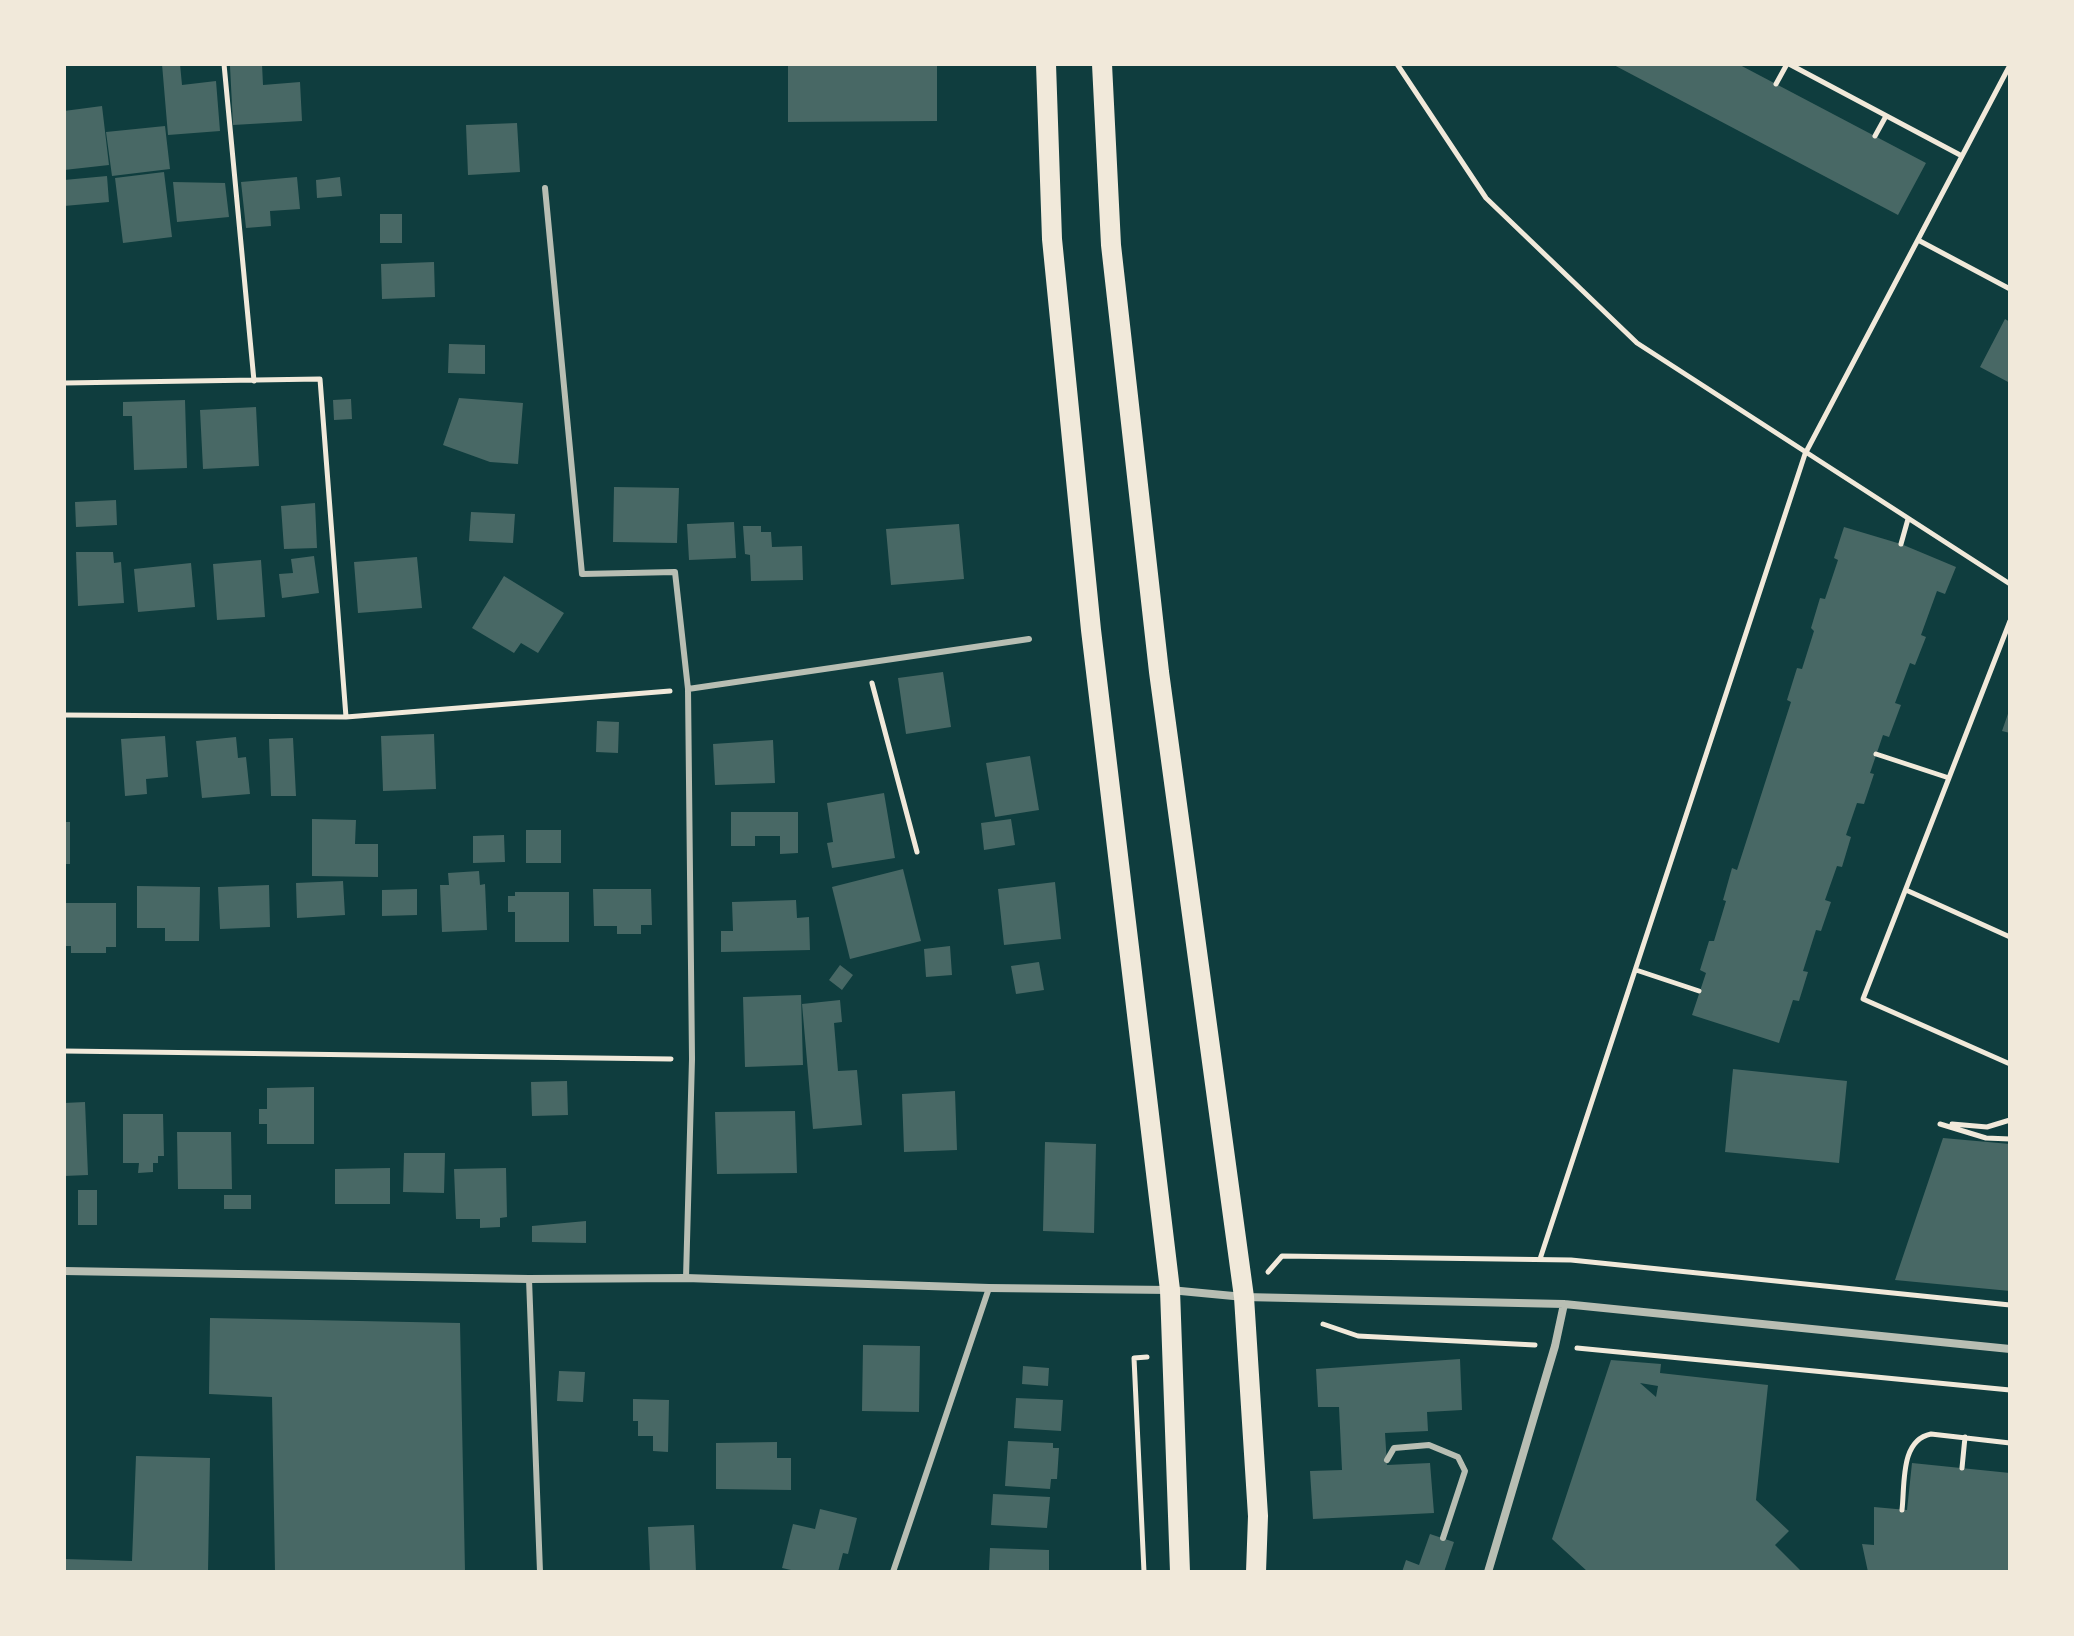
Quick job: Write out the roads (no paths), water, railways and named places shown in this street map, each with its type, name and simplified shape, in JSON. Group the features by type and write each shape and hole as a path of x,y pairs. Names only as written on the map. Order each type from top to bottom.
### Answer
{"main road":[{"path":"1046,64 1052,239 1088,599 1170,1290 1180,1572"},
{"path":"1102,64 1111,245 1159,672 1244,1297 1258,1516 1256,1572"}],"street":[{"path":"64,1271 529,1279 686,1278 989,1288 1170,1290 1244,1297 1564,1304 2010,1349"},
{"path":"1488,1572 1555,1346 1564,1304"}],"lane":[{"path":"545,188 582,574 675,572 688,689 692,1059 686,1278"},
{"path":"688,689 1029,639"},
{"path":"529,1279 540,1572"},
{"path":"893,1572 989,1288"},
{"path":"1387,1460 1394,1448 1429,1445 1458,1457 1465,1471 1443,1538"}]}
